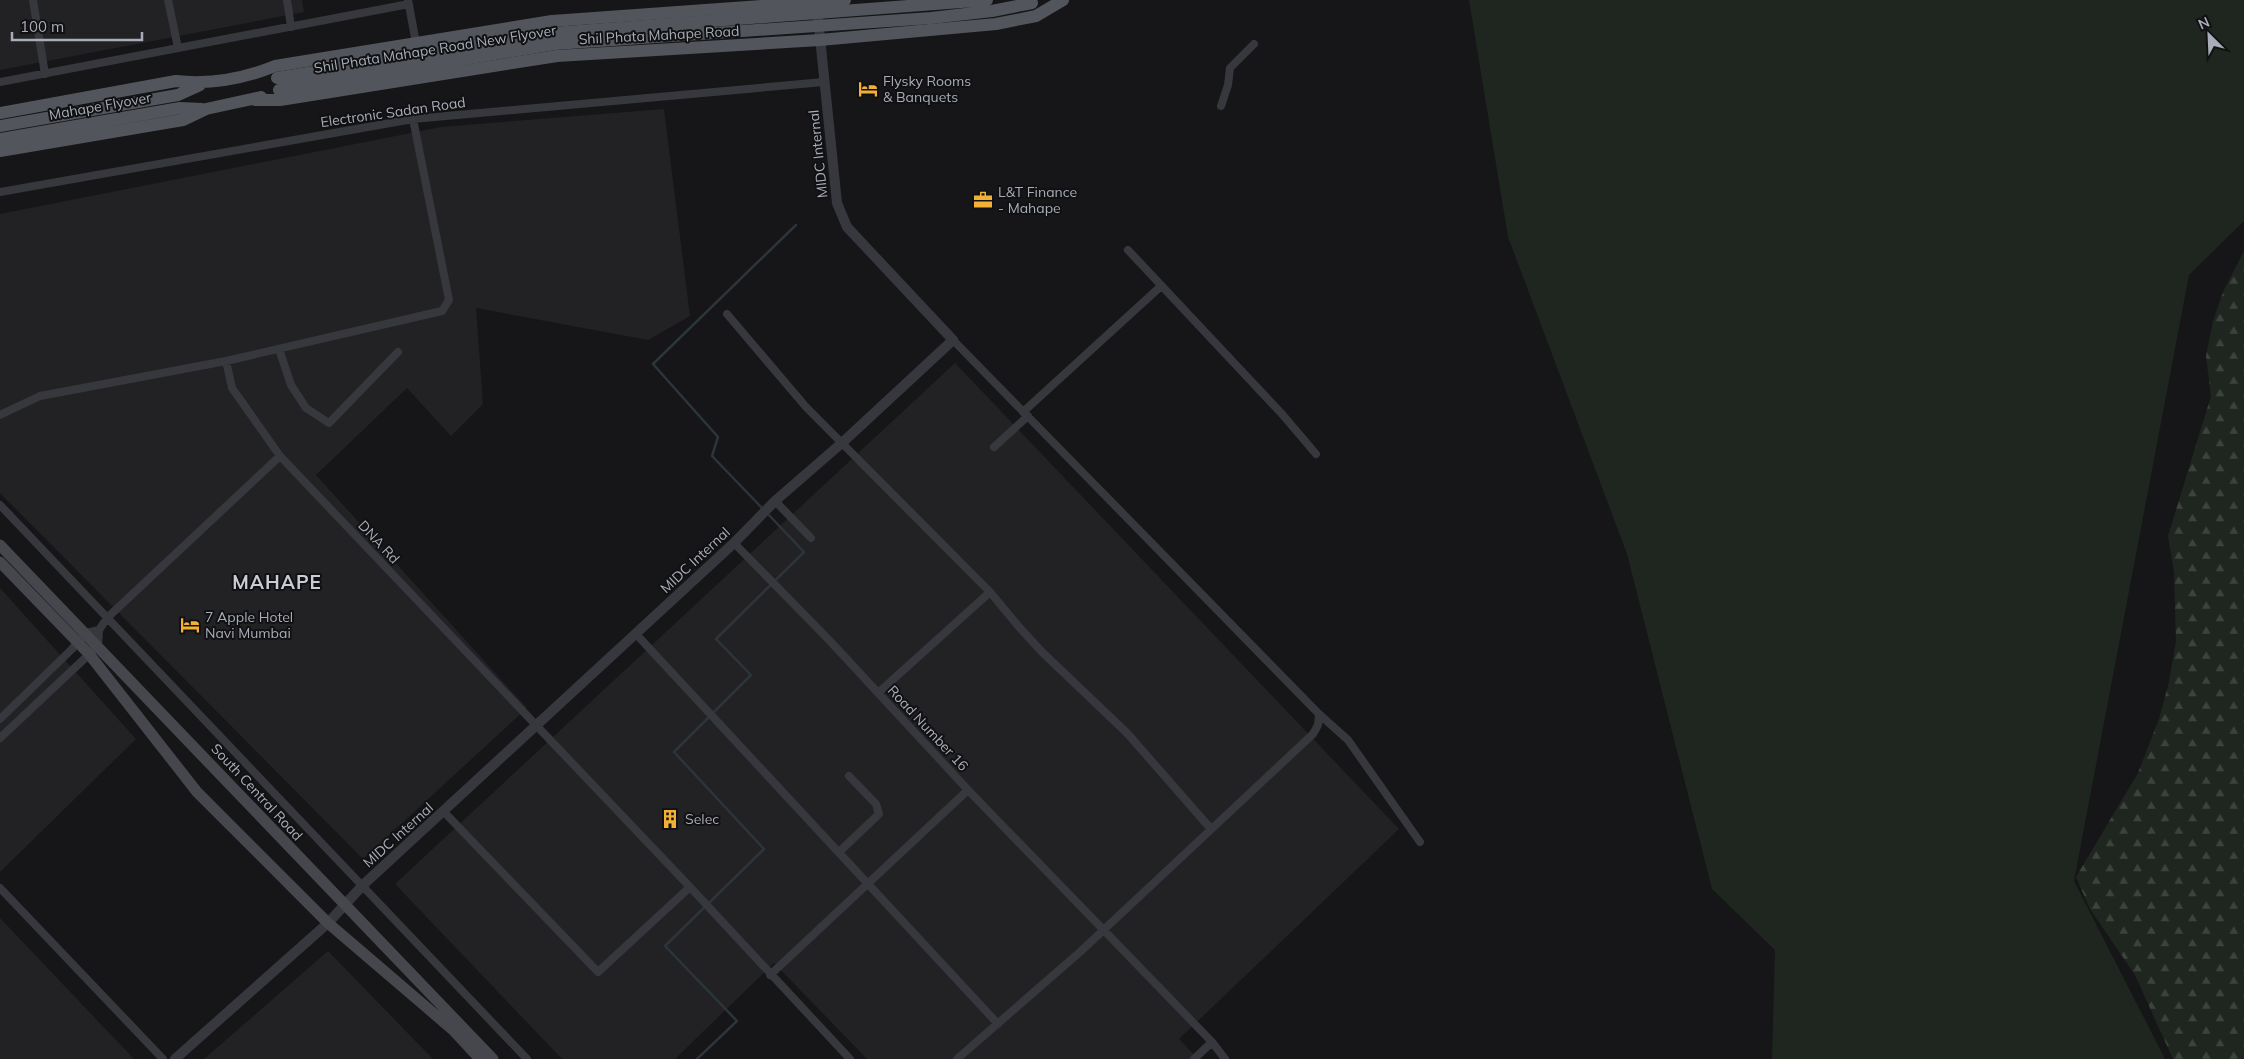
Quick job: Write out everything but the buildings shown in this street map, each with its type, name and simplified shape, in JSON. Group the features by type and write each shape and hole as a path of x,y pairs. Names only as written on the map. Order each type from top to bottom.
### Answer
{"main road":[{"name":"Shil Phata Mahape Road","path":"251,76 275,66 552,21 845,0"},
{"name":"Shil Phata Mahape Road New Flyover","path":"255,100 278,84 553,32 987,0"},
{"name":"Shil Phata Mahape Road","path":"255,100 280,100 556,56 820,40 996,24 1036,16 1063,0"},
{"name":"Shil Phata Mahape Road New Flyover","path":"251,76 278,84 555,44 930,18 992,11 1036,1"},
{"path":"0,113 176,82 202,84 251,76"},
{"name":"Mahape Flyover","path":"0,139 179,101 202,84"},
{"path":"0,151 183,120 206,109 255,100"},
{"name":"Mahape Flyover","path":"0,126 179,101 206,109"},
{"name":"South Central Road","path":"0,545 86,633 344,906 493,1059"},
{"path":"0,562 89,654 198,792 328,923 453,1030 480,1059"}],"street":[{"path":"33,0 45,74"},
{"path":"168,0 178,48"},
{"path":"287,0 291,27"},
{"path":"943,0 945,30"},
{"path":"0,82 291,27 408,2 416,43"},
{"name":"MIDC Internal","path":"175,1059 328,923 363,885 734,543 775,501 843,442 953,340 848,227 837,203 816,2"},
{"path":"1220,106 1228,85 1230,68 1254,44"},
{"name":"Electronic Sadan Road","path":"0,192 413,119 824,82"},
{"path":"0,415 40,396 226,361 442,311 449,300 413,119"},
{"path":"1128,250 1160,287 1276,408 1316,454"},
{"path":"994,447 1026,414 1160,287"},
{"path":"727,314 806,407 843,442 924,528 990,592 1019,627 1127,734 1211,829"},
{"path":"953,340 1318,714 1348,740 1420,842"},
{"path":"279,349 291,385 306,408 329,423 398,352"},
{"name":"DNA Rd","path":"226,361 232,388 280,456 710,908 770,976 850,1059"},
{"path":"0,738 98,646 99,630 107,618 280,456"},
{"path":"775,501 811,538"},
{"path":"0,505 527,1059"},
{"name":"Road Number 16","path":"734,543 775,582 968,790 1212,1042 1225,1059"},
{"path":"878,693 990,592"},
{"path":"0,720 86,633 99,630"},
{"path":"636,634 998,1024"},
{"path":"957,1059 1103,930 1313,734 1318,725 1318,714"},
{"path":"839,852 879,814 876,804 849,776"},
{"path":"770,976 968,790"},
{"path":"444,812 598,972 692,889"},
{"path":"0,888 163,1059"},
{"path":"1194,1059 1212,1042"}],"shaded area":[{"path":"0,0 302,0 304,12 0,70"},
{"path":"664,109 690,316 648,340 476,308 483,404 451,436 407,388 316,475 527,708 363,859 0,493 0,214 441,127"},
{"path":"955,363 1399,829 1179,1039 1198,1059 867,1059 774,963 675,1059 562,1059 395,884"},
{"path":"0,588 136,739 0,872"},
{"path":"0,918 134,1059 0,1059"},
{"path":"328,951 433,1059 204,1059"}],"green space":[{"path":"1469,0 2244,0 2244,221 2189,275 2074,881 2165,1059 1772,1059 1775,950 1712,889 1627,554 1508,237"},
{"path":"2244,251 2244,1059 2173,1059 2135,975 2090,909 2076,877 2138,773 2159,719 2169,682 2176,641 2174,572 2168,536 2211,396 2206,356 2213,321 2223,292"}],"waterway":[{"path":"763,509 712,456 718,437 653,364 796,225"},
{"path":"697,1059 737,1021 665,946 764,849 674,752 751,675 716,639 804,552 767,513"}],"place":[{"name":"Flysky Rooms & Banquets","path":"868,89"},
{"name":"L&T Finance - Mahape","path":"983,200"},
{"name":"7 Apple Hotel Navi Mumbai","path":"190,625"},
{"name":"Selec","path":"670,819"}],"district":[{"name":"MAHAPE","path":"277,582"}]}
